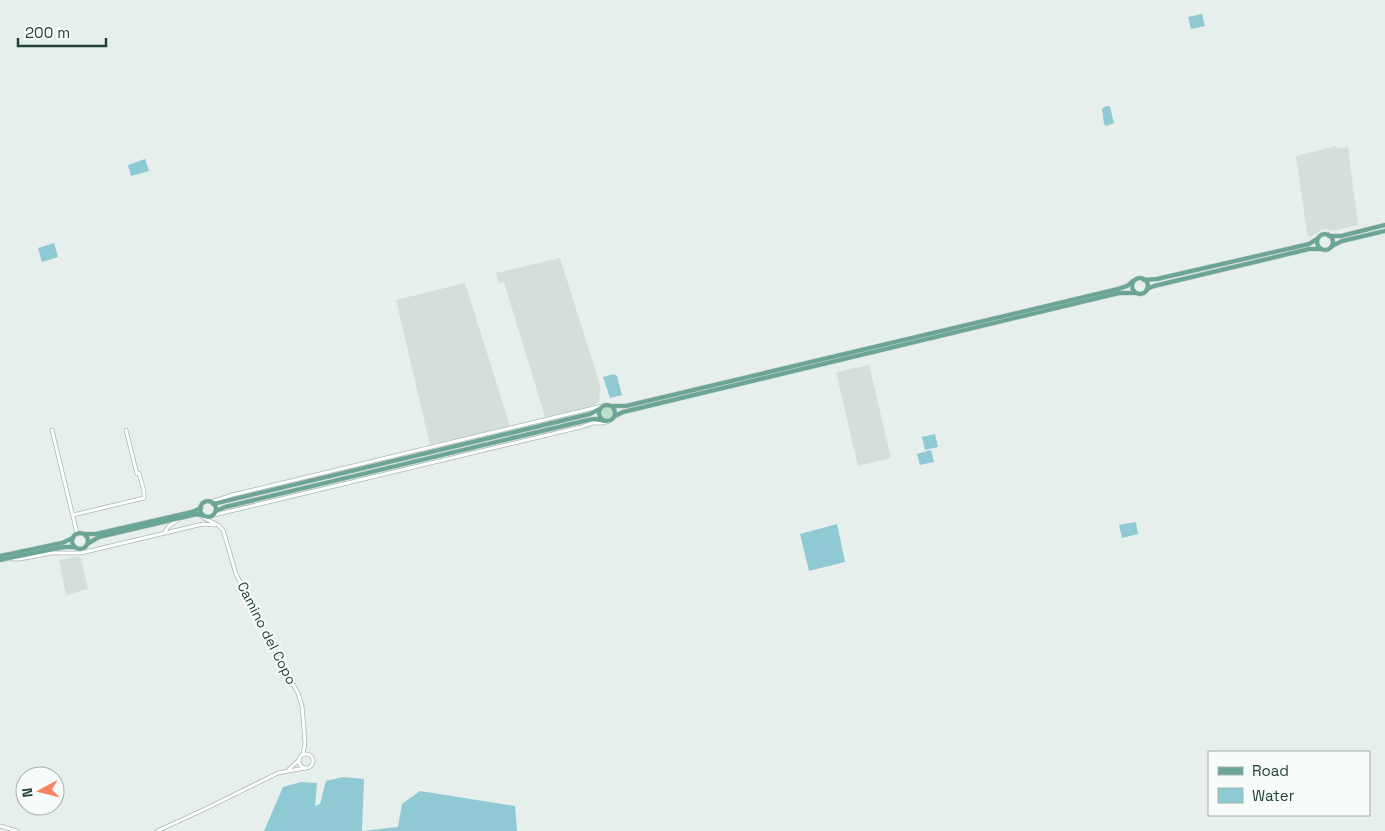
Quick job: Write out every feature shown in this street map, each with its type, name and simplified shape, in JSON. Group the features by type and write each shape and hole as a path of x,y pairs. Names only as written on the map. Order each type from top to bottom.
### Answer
{"main road":[{"path":"0,556 62,543 73,538 78,533 96,534 192,512 201,508 206,502 212,503 590,414 608,405 626,406 635,404 1118,289 1127,286 1138,278 1144,280 1157,279 1309,244 1322,235 1341,236 1385,225"},
{"path":"0,560 64,547 82,548 99,537 197,514 211,516 234,505 588,420 612,420 623,412 642,407 1119,293 1141,294 1154,286 1309,249 1327,250 1342,241 1385,231"},
{"path":"1329,236 1333,242 1332,246"},
{"path":"1317,239 1320,249"},
{"path":"1144,280 1147,284 1147,289"},
{"path":"1134,281 1132,288 1135,293"},
{"path":"613,406 616,416"},
{"path":"601,407 599,415 607,421"},
{"path":"211,516 216,507 212,503"},
{"path":"201,508 201,512 211,516"},
{"path":"84,534 87,538 87,544"},
{"path":"73,538 72,543 75,547"}],"street":[{"path":"52,430 78,533"},
{"path":"73,515 144,498 144,491 139,473 137,474 126,430"},
{"path":"192,516 211,516"},
{"name":"Camino del Copo","path":"211,516 223,530 236,574 298,693 302,706 305,744"},
{"path":"163,534 169,526 179,519"},
{"path":"7,559 20,559 52,553 82,553 203,524 218,525"},
{"path":"156,831 278,773 310,766 313,762 312,756 309,754 305,744"},
{"path":"288,770 303,754 305,744"},
{"path":"303,754 309,754"},
{"path":"299,760 305,768"},
{"path":"0,826 17,831"}],"shaded area":[{"path":"1336,146 1337,149 1348,147 1358,225 1333,231 1325,229 1310,237 1307,233 1296,156"},
{"path":"560,258 600,385 599,402 584,408 545,417 504,282 499,283 496,273"},
{"path":"465,283 510,426 430,445 396,300"},
{"path":"869,365 891,458 858,466 836,372"},
{"path":"78,556 81,559 88,589 66,595 59,560"}],"green space":[{"path":"604,406 610,406 614,413 610,420 604,420 600,416 600,410"}],"water":[{"path":"1202,14 1205,26 1191,29 1188,17"},
{"path":"1110,107 1114,123 1106,126 1102,109"},
{"path":"145,159 149,171 131,176 128,165"},
{"path":"54,243 58,257 42,262 38,248"},
{"path":"614,374 617,376 622,395 610,398 603,377"},
{"path":"935,434 938,447 925,450 922,437"},
{"path":"931,450 934,462 920,465 917,454"},
{"path":"1136,522 1138,534 1122,538 1119,525"},
{"path":"837,524 845,562 809,571 800,534"},
{"path":"343,777 364,779 362,831 264,831 283,787 301,782 317,783 315,806 320,804 326,781"},
{"path":"420,791 515,806 517,831 362,831 398,827 402,804"}]}
